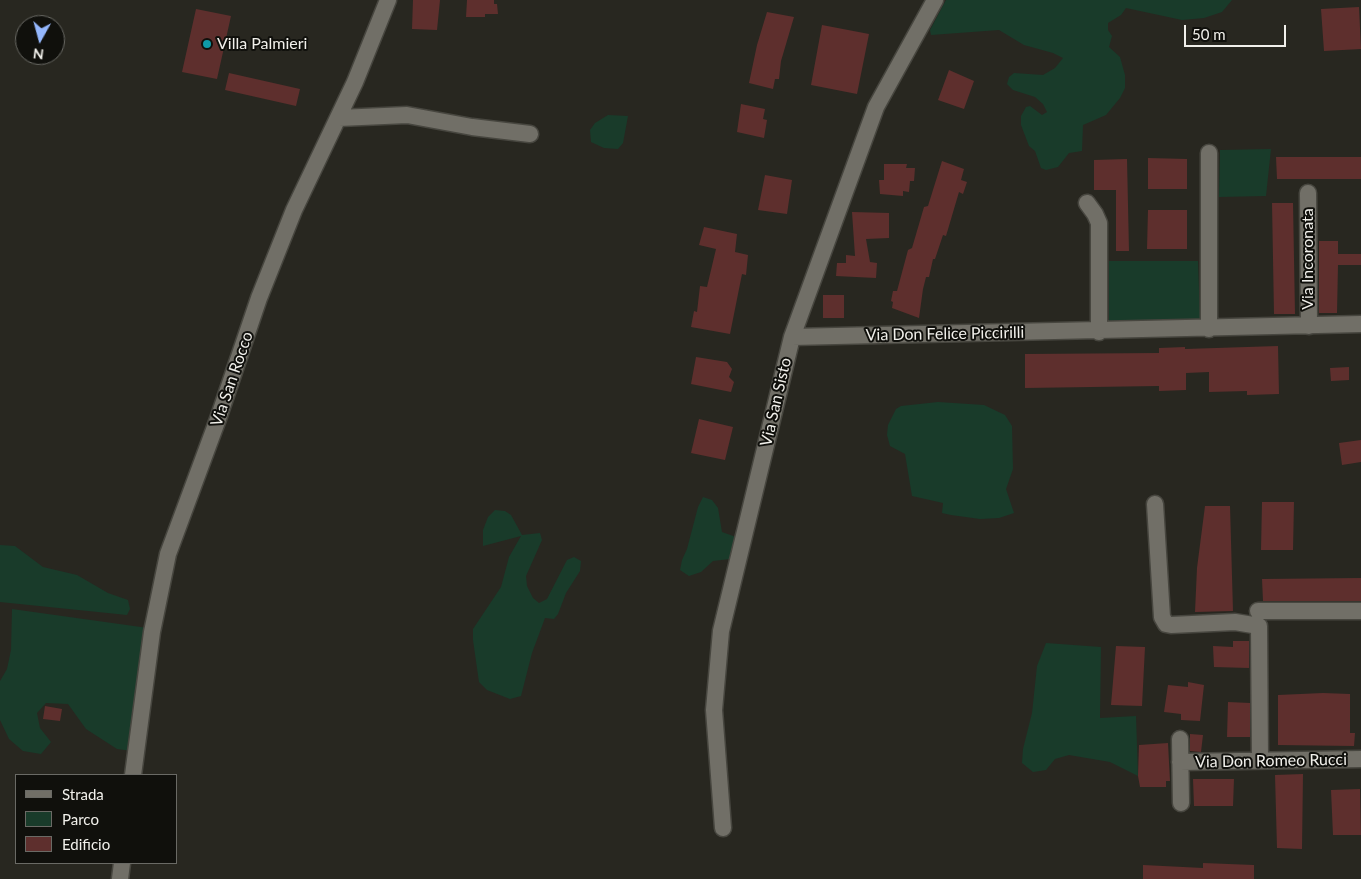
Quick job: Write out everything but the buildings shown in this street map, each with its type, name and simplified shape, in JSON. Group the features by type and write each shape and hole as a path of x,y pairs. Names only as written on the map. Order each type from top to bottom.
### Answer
{"street":[{"name":"Via San Rocco","path":"133,774 152,632 168,554 259,298 294,210 338,118 388,0"},
{"name":"Via San Sisto","path":"723,828 714,710 721,631 792,337 876,107 935,0"},
{"path":"338,118 407,115 472,127 530,134"},
{"path":"1209,153 1209,329"},
{"name":"Via Incoronata","path":"1308,192 1309,326"},
{"path":"1087,203 1099,223 1099,332"},
{"name":"Via Don Felice Piccirilli","path":"792,337 1099,332 1361,324"},
{"path":"1155,504 1162,617 1166,624 1235,622 1258,626 1260,760"},
{"path":"1258,611 1361,610"},
{"path":"1180,739 1181,803"},
{"name":"Via Don Romeo Rucci","path":"1180,762 1361,759"},
{"path":"120,879 122,864"}],"green space":[{"path":"946,0 1232,0 1222,12 1204,18 1182,20 1126,8 1121,15 1108,23 1108,30 1112,36 1109,47 1120,57 1125,75 1125,88 1120,98 1106,115 1083,125 1082,151 1069,153 1058,167 1046,170 1041,168 1035,151 1029,146 1021,125 1021,116 1026,107 1030,106 1042,115 1047,112 1043,104 1035,97 1013,90 1007,84 1009,77 1014,73 1043,75 1055,68 1063,58 1053,53 1024,45 999,30 931,35 930,30"},
{"path":"608,115 628,116 623,143 618,149 604,148 591,142 590,130 595,123"},
{"path":"1271,149 1266,196 1219,197 1220,150"},
{"path":"1109,261 1198,261 1200,320 1109,323"},
{"path":"938,402 984,405 1005,415 1012,426 1013,469 1006,489 1014,513 999,518 980,519 951,515 942,513 943,503 912,496 905,454 890,446 887,435 888,425 896,409 901,406"},
{"path":"703,497 712,500 718,508 722,532 736,537 730,559 713,561 701,572 689,576 680,570 698,507"},
{"path":"495,510 505,511 511,515 522,535 540,533 542,540 526,576 527,586 533,598 539,603 547,599 567,560 574,557 581,561 580,571 566,593 558,614 554,619 545,618 532,653 521,696 510,699 487,690 479,682 473,640 473,629 501,587 509,557 521,536 483,546 483,530 488,517"},
{"path":"0,545 15,546 43,567 77,575 108,593 128,600 130,609 127,615 0,602"},
{"path":"12,609 148,628 132,751 117,749 86,729 68,704 46,703 37,713 40,728 51,742 41,754 23,751 9,739 0,720 0,681 7,669 11,650"},
{"path":"1046,643 1101,647 1100,718 1136,716 1138,776 1110,762 1069,755 1055,759 1046,770 1033,772 1022,763 1023,749 1032,713 1037,666"}],"place":[{"name":"Villa Palmieri","path":"207,44"}]}
